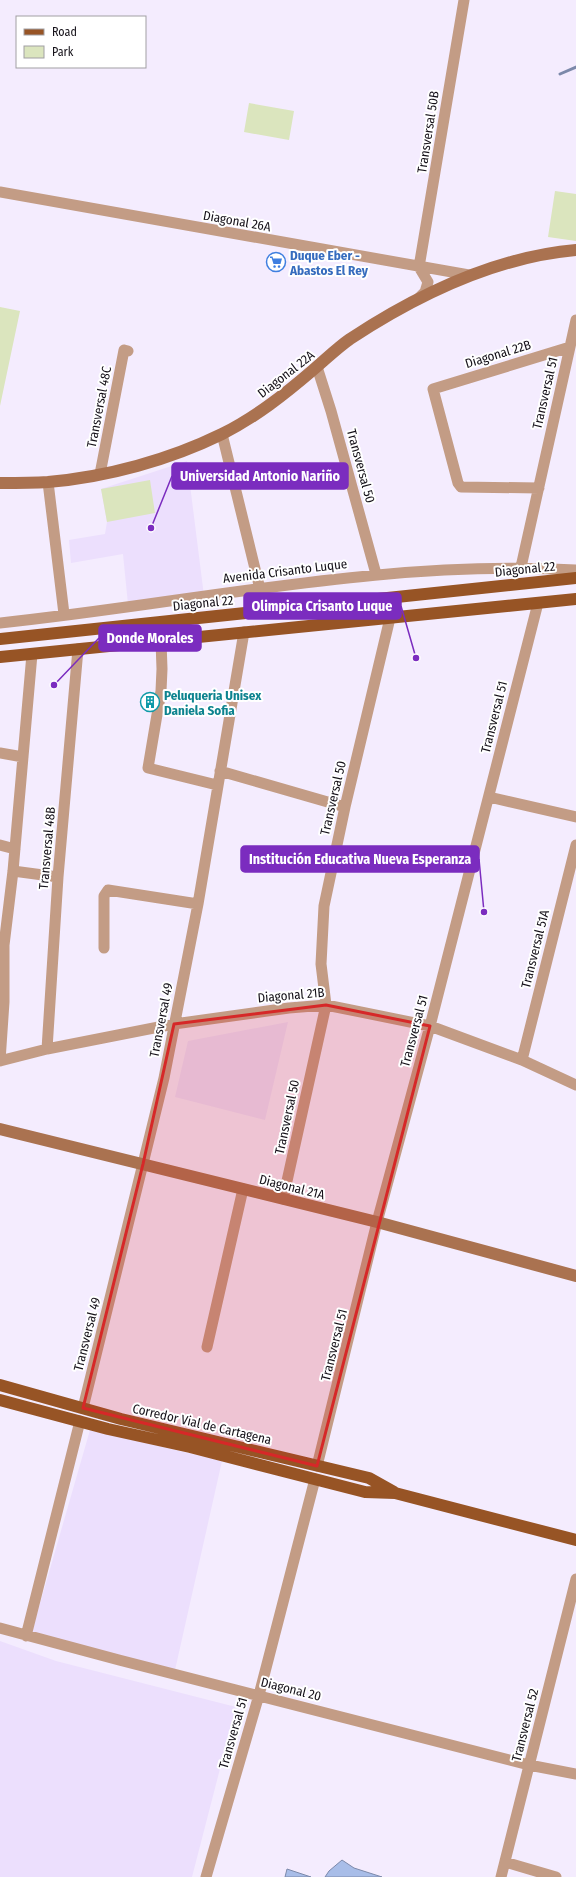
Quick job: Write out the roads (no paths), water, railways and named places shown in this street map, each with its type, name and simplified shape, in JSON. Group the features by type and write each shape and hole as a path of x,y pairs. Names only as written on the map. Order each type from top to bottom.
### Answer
{"main road":[{"name":"Diagonal 22","path":"0,639 576,578"},
{"path":"0,657 576,599"},
{"name":"Corredor Vial de Cartagena","path":"0,1386 83,1408 369,1478 395,1493"},
{"name":"Corredor Vial de Cartagena","path":"0,1400 365,1492 395,1493 576,1540"}],"street":[{"name":"Transversal 50B","path":"419,268 464,0"},
{"name":"Diagonal 26A","path":"0,192 419,268 469,275"},
{"name":"Diagonal 22A","path":"0,483 48,482 100,474 164,459 222,434 266,407 349,340 416,301 469,275 534,256 576,250"},
{"path":"416,301 425,292 428,282 419,268"},
{"name":"Transversal 51","path":"521,567 576,320"},
{"name":"Diagonal 22B","path":"539,488 461,487 458,483 433,390 570,347"},
{"name":"Transversal 48C","path":"100,474 124,350 128,351"},
{"name":"Transversal 50","path":"317,367 331,411 376,574"},
{"path":"222,434 260,589"},
{"path":"48,482 64,614"},
{"name":"Avenida Crisanto Luque","path":"0,623 376,574 521,567 576,570"},
{"name":"Transversal 51","path":"317,1466 377,1222 430,1026 538,603"},
{"name":"Transversal 50","path":"283,1199 326,1005 322,964 324,906 345,808 390,618"},
{"name":"Transversal 49","path":"83,1408 143,1164 174,1024 198,904 244,632"},
{"path":"161,641 161,691 148,768 218,785"},
{"name":"Transversal 48B","path":"47,1050 58,877 78,649"},
{"path":"0,1061 2,945 13,871 32,654"},
{"path":"0,753 23,757"},
{"path":"220,771 345,808"},
{"path":"489,797 576,817"},
{"path":"0,845 15,849"},
{"name":"Transversal 51A","path":"522,1060 576,845"},
{"path":"13,871 58,877"},
{"path":"104,948 104,896 108,890 198,904"},
{"name":"Diagonal 21B","path":"0,1061 174,1024 289,1008 326,1005 430,1026 522,1060 576,1085"},
{"name":"Diagonal 21A","path":"0,1129 377,1222 576,1276"},
{"path":"207,1347 243,1189"},
{"path":"26,1636 80,1421"},
{"name":"Transversal 51","path":"206,1877 259,1695 315,1479"},
{"name":"Transversal 52","path":"501,1877 576,1579"},
{"name":"Diagonal 20","path":"0,1628 26,1636 529,1765 576,1774"},
{"path":"505,1862 556,1877"}],"water":[{"path":"342,1860 354,1868 382,1877 325,1877 329,1871"},
{"path":"287,1869 311,1877 285,1877"}],"waterway":[{"path":"560,74 576,67"}],"place":[{"name":"Duque Eber - Abastos El Rey","path":"276,262"},
{"name":"Universidad Antonio Nariño","path":"151,528"},
{"name":"Olimpica Crisanto Luque","path":"416,658"},
{"name":"Donde Morales","path":"54,685"},
{"name":"Peluqueria Unisex Daniela Sofia","path":"150,702"},
{"name":"Institución Educativa Nueva Esperanza","path":"484,912"}]}
